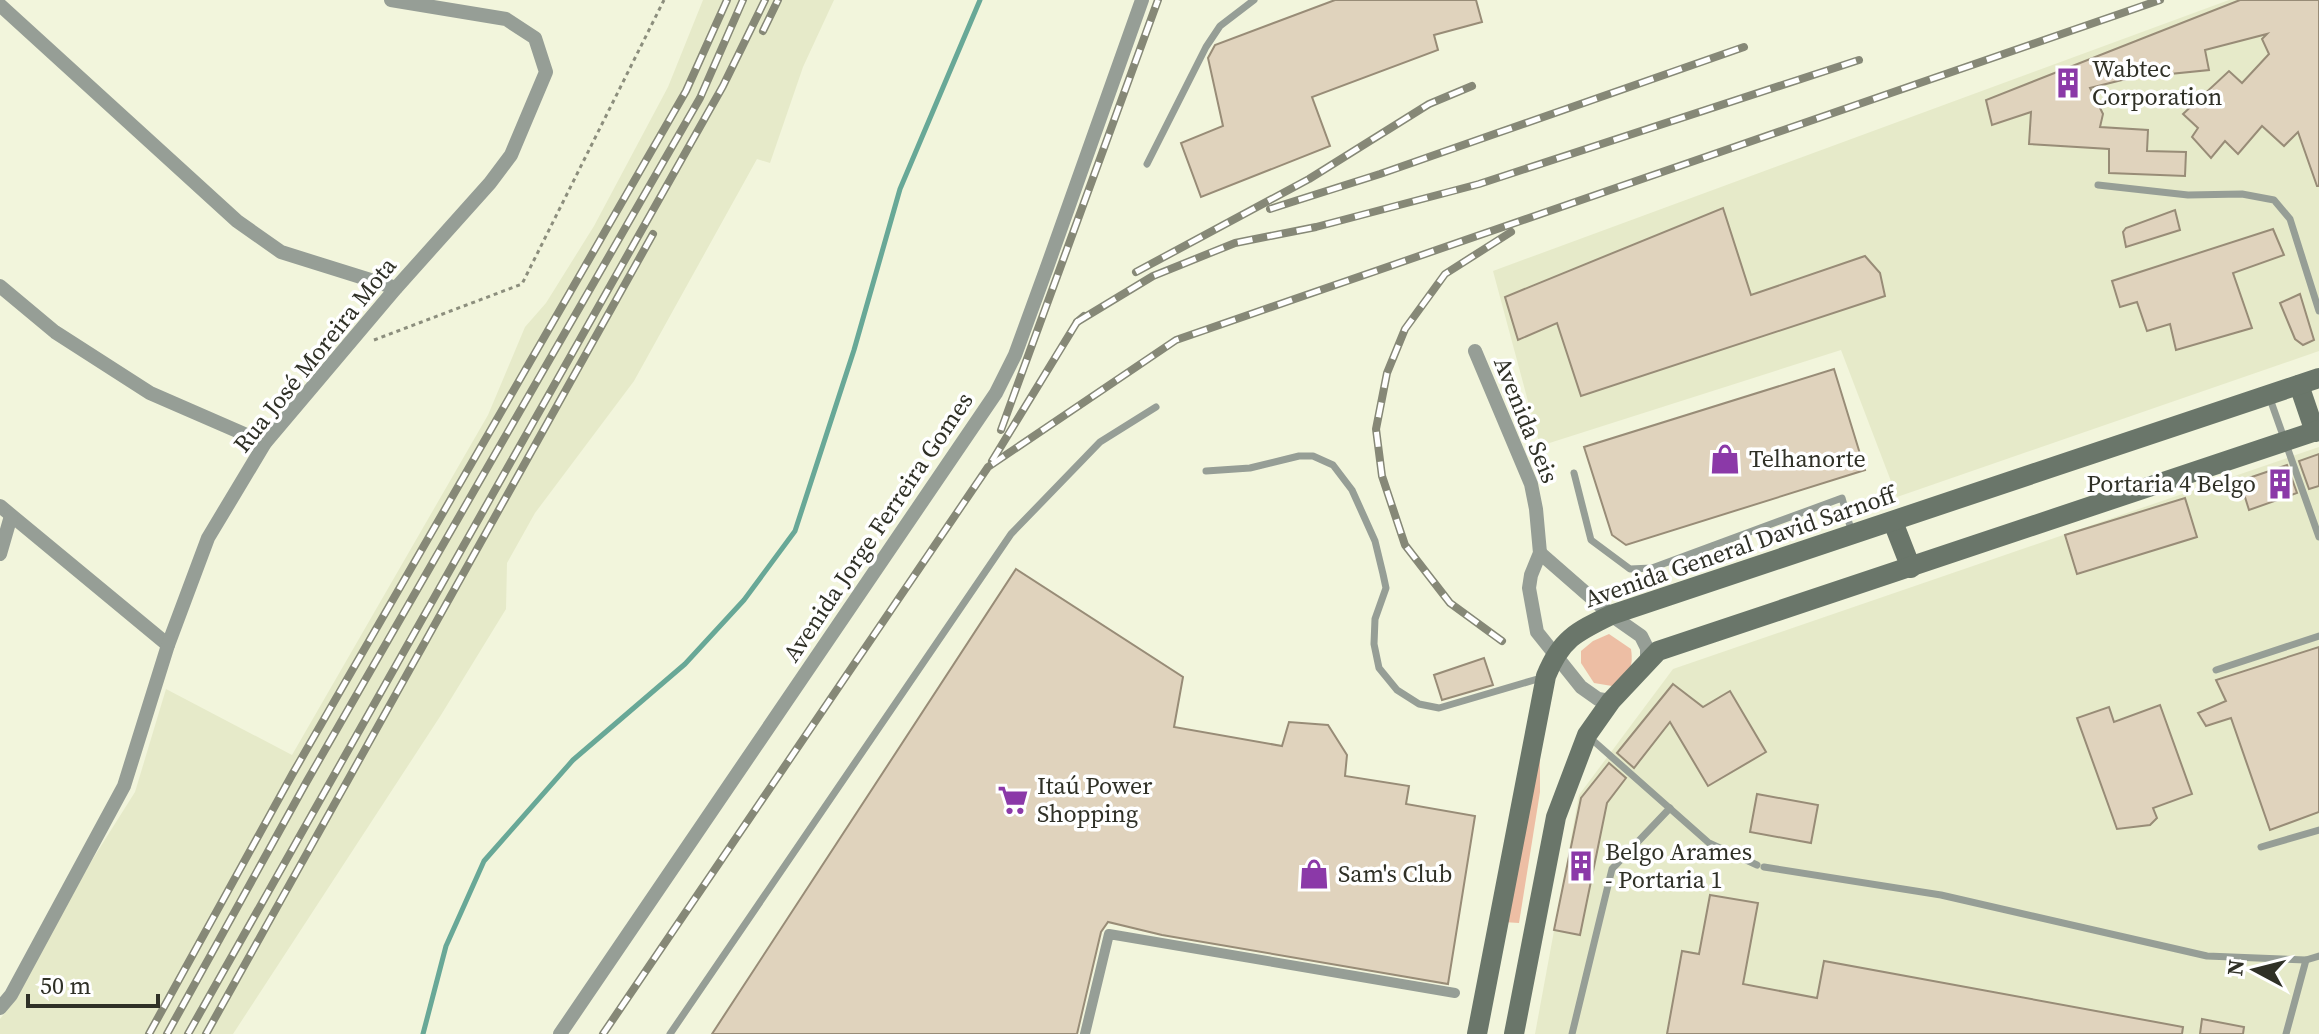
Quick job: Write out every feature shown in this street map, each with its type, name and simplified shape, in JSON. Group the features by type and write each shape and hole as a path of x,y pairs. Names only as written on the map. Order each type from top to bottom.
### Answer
{"main road":[{"name":"Avenida General David Sarnoff","path":"1477,1034 1546,676 1555,654 1568,638 1611,615 2319,378"},
{"path":"1514,1034 1552,827 1587,735 1647,659 1658,651 2317,431 2299,385"},
{"path":"1893,522 1911,568"}],"street":[{"name":"Rua José Moreira Mota","path":"0,1008 5,991 124,786 168,645 208,538 265,443 511,155 546,72 535,38 506,19 391,0"},
{"name":"Avenida Jorge Ferreira Gomes","path":"560,1034 996,393 1015,355 1142,0"},
{"path":"0,5 237,221 270,245 281,252 396,288"},
{"path":"0,286 55,332 150,393 265,443"},
{"name":"Avenida Seis","path":"1475,351 1531,484 1540,553 1531,575 1530,605 1537,632 1581,687 1598,699 1611,701"},
{"path":"6,511 168,645"},
{"path":"0,554 6,511"},
{"path":"1540,553 1611,615 1641,636 1647,648 1647,659"},
{"path":"1085,1034 1109,934 1455,993"}],"lane":[{"path":"1147,164 1206,47 1220,26 1254,0"},
{"path":"2098,185 2188,195 2242,194 2274,200 2290,219 2319,311"},
{"path":"2269,395 2319,537"},
{"path":"670,1034 1011,534 1100,442 1156,407"},
{"path":"1206,471 1250,468 1299,456 1313,456 1333,465 1352,490 1375,541 1383,574 1386,588 1375,619 1374,644 1379,668 1397,690 1419,704 1439,708 1546,676"},
{"path":"1574,473 1591,540 1630,569 1652,568 1842,498 1853,535"},
{"path":"2216,670 2319,636"},
{"path":"1587,735 1709,843 1761,866 1941,895 2207,956 2306,960 2319,956"},
{"path":"1572,1034 1612,869 1670,808"},
{"path":"2261,847 2319,830"},
{"path":"2286,1034 2306,960"}],"path":[{"path":"372,340 522,284 664,0"}],"shaded area":[{"path":"703,0 834,0 803,67 770,163 757,159 634,381 535,513 507,563 506,609 441,715 233,1034 0,1034 0,1019 11,1005 82,876 135,792 166,689 292,755 488,415 525,327 546,303 594,226 668,87"},
{"path":"2229,0 2319,0 2319,351 1897,497 1841,350 1540,446 1493,271"},
{"path":"2319,447 2319,1034 1535,1034 1579,795 1673,669"},
{"path":"1609,634 1631,649 1632,656 1629,671 1612,686 1594,683 1581,663 1581,651"},
{"path":"1540,755 1540,792 1519,923 1503,922"}],"building":[{"path":"1335,0 1476,0 1482,22 1434,35 1438,50 1312,97 1330,146 1201,197 1181,143 1223,126 1208,58 1215,45"},
{"name":"Wabtec Corporation","path":"2240,0 2319,0 2319,186 2298,132 2284,146 2262,126 2238,154 2225,141 2211,158 2192,137 2198,128 2183,114 2229,71 2242,83 2269,54 2262,39 2267,34 2205,50 2209,70 2130,78 2090,88 2103,114 2100,127 2148,130 2147,151 2186,152 2185,176 2109,173 2109,149 2029,144 2031,112 1992,125 1986,100"},
{"path":"1723,208 1751,295 1865,256 1880,273 1885,296 1581,396 1557,323 1518,340 1505,297"},
{"path":"2175,210 2180,230 2126,247 2123,232 2126,228"},
{"path":"2273,229 2284,255 2233,273 2252,328 2176,350 2170,324 2147,331 2137,302 2120,307 2112,281"},
{"path":"2300,294 2314,340 2303,345 2295,339 2280,303"},
{"name":"Telhanorte","path":"1834,369 1865,470 1626,545 1612,535 1584,447"},
{"path":"2319,454 2319,486 2309,489 2299,461"},
{"name":"Portaria 4 Belgo","path":"2287,465 2297,493 2249,510 2240,481"},
{"path":"2185,498 2197,537 2077,574 2065,535"},
{"name":"Itaú Power Shopping","path":"1016,569 1183,677 1174,727 1282,746 1289,722 1328,725 1347,755 1345,776 1409,786 1406,804 1475,816 1448,984 1162,935 1108,922 1101,932 1077,1034 712,1034"},
{"path":"2319,647 2319,812 2270,830 2231,718 2206,726 2198,713 2226,701 2216,680"},
{"path":"1484,658 1493,685 1442,700 1434,675"},
{"path":"1673,684 1703,707 1730,691 1766,752 1708,786 1670,722 1634,768 1617,753"},
{"path":"2160,705 2192,794 2153,808 2157,818 2150,825 2117,829 2077,718 2109,707 2114,722"},
{"name":"Belgo Arames - Portaria 1","path":"1609,763 1626,778 1607,803 1580,935 1554,930 1581,798"},
{"path":"1757,794 1818,805 1811,843 1750,832"},
{"path":"1710,895 1758,903 1743,984 1817,998 1824,961 2183,1027 2182,1034 1667,1034 1682,951 1699,954"},
{"path":"2202,1019 2244,1027 2243,1034 2200,1034"}],"waterway":[{"path":"423,1034 446,946 484,861 573,760 685,664 744,600 795,531 854,350 900,189 980,0"}],"railway":[{"path":"149,1034 293,773 686,91 727,0"},
{"path":"167,1034 307,781 700,98 743,0"},
{"path":"188,1034 723,86 765,0"},
{"path":"763,31 778,0"},
{"path":"1001,430 1158,0"},
{"path":"603,1034 988,467 1176,340 2160,0"},
{"path":"1270,209 1380,174 1744,47"},
{"path":"1077,322 1153,276 1235,243 1316,227 1479,184 1859,60"},
{"path":"1136,272 1309,179 1429,104 1472,86"},
{"path":"1502,641 1450,603 1405,545 1382,476 1376,429 1387,373 1405,329 1445,274 1511,232"},
{"path":"206,1034 653,234"},
{"path":"992,461 1077,322 1084,316"}],"place":[{"name":"Wabtec Corporation","path":"2068,83"},
{"name":"Telhanorte","path":"1725,459"},
{"name":"Portaria 4 Belgo","path":"2280,484"},
{"name":"Itaú Power Shopping","path":"1013,800"},
{"name":"Belgo Arames - Portaria 1","path":"1581,866"},
{"name":"Sam's Club","path":"1314,874"}]}
